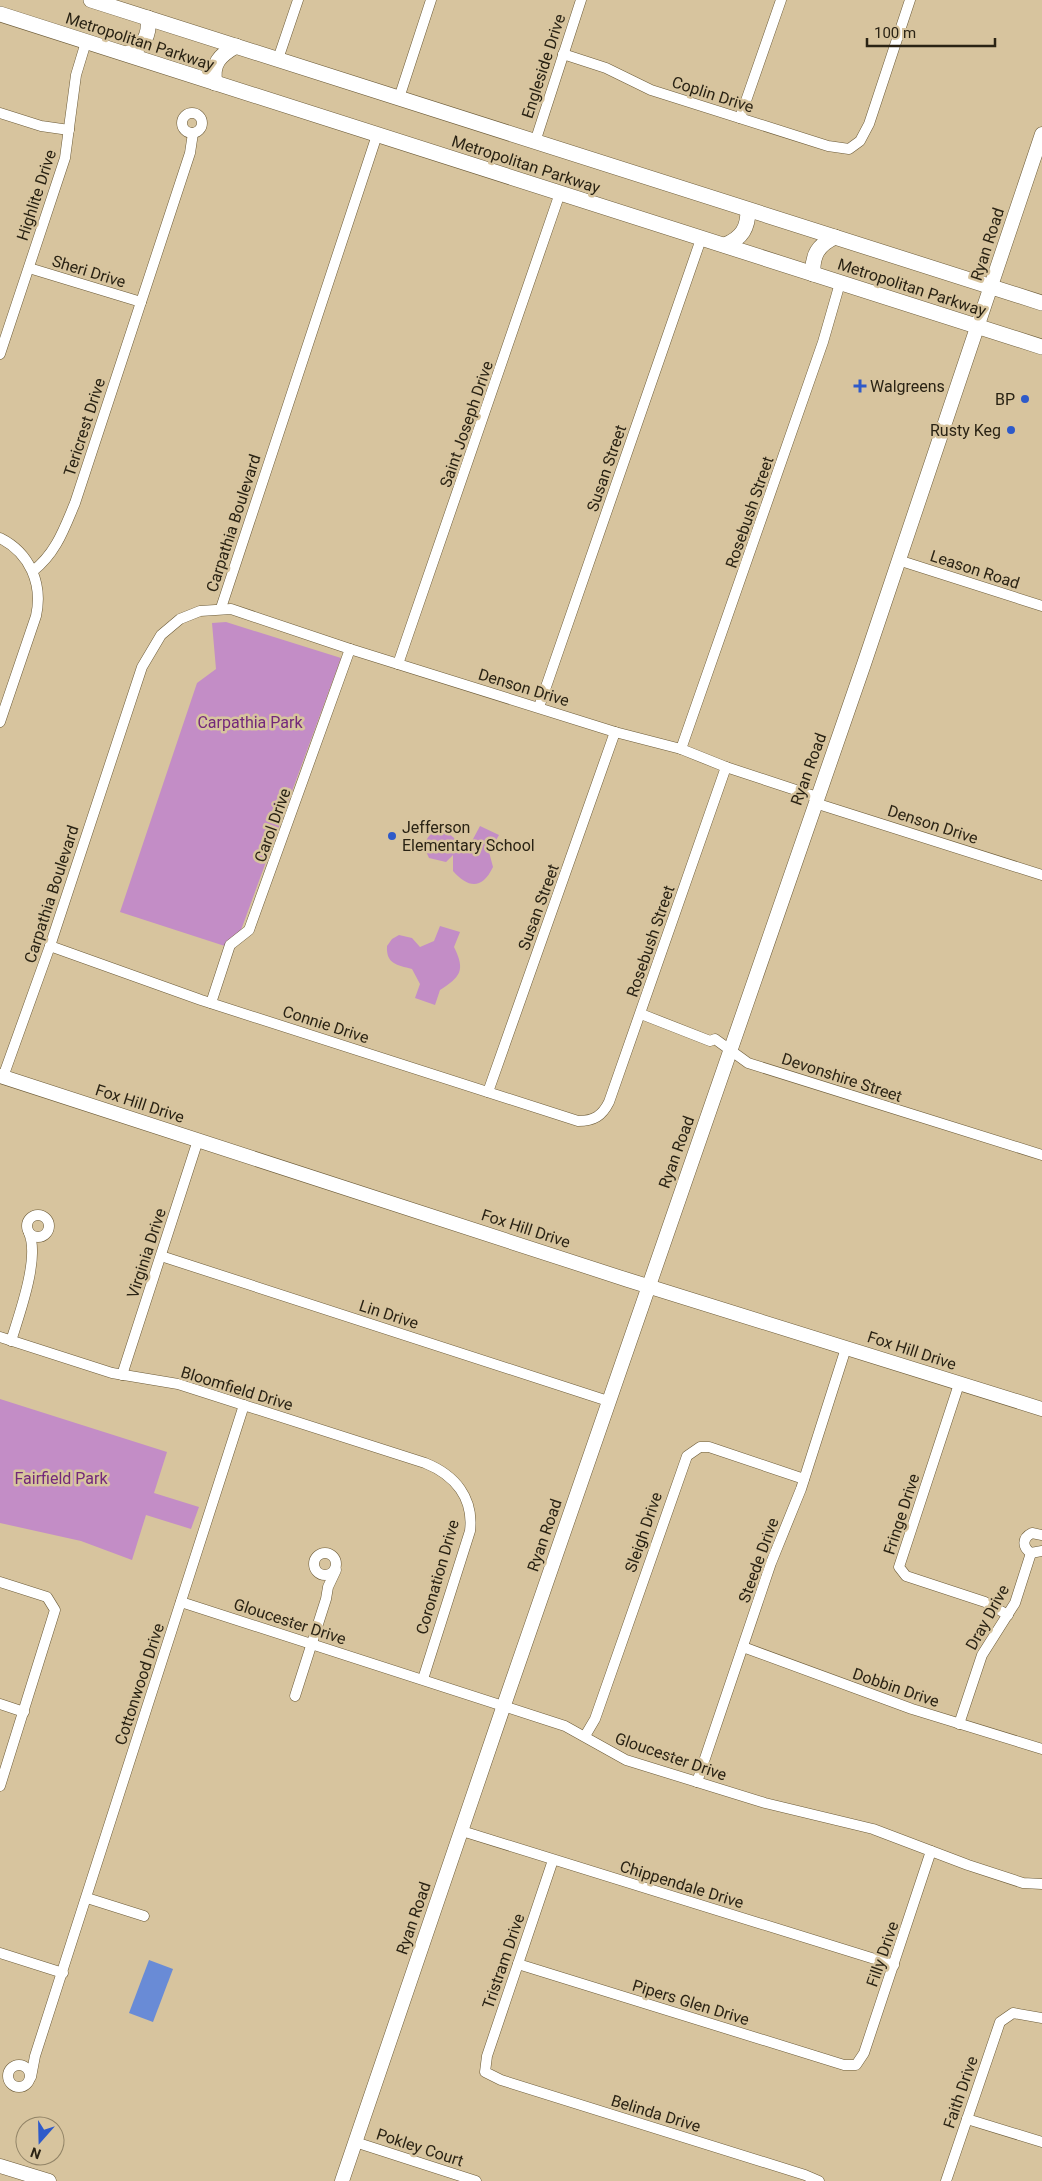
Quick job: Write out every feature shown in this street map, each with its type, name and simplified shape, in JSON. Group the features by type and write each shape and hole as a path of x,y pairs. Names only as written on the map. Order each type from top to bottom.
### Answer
{"main road":[{"name":"Metropolitan Parkway","path":"91,0 1042,303"},
{"name":"Metropolitan Parkway","path":"0,14 1042,347"},
{"path":"127,54 146,40 149,27 148,18"},
{"path":"215,83 213,74 216,62 236,46"},
{"name":"Ryan Road","path":"342,2181 978,327 1042,134"},
{"path":"725,246 734,242 744,232 748,210"},
{"path":"813,274 813,258 816,252 826,241 835,237"},
{"name":"Fox Hill Drive","path":"2,1077 648,1286 1042,1410"},
{"path":"0,2166 49,2181"}],"street":[{"path":"278,59 298,0"},
{"path":"399,98 431,0"},
{"name":"Engleside Drive","path":"535,142 581,0"},
{"path":"740,118 781,0"},
{"name":"Coplin Drive","path":"563,54 606,68 651,90 836,149 849,149 856,145 869,124 910,0"},
{"name":"Highlite Drive","path":"0,354 65,158 76,75 86,42"},
{"path":"0,112 42,126 69,130"},
{"name":"Tericrest Drive","path":"33,571 50,556 68,519 190,153 193,133"},
{"name":"Carpathia Boulevard","path":"2,1077 50,946 142,667 149,651 161,635 180,619 200,611 221,608 377,135"},
{"name":"Saint Joseph Drive","path":"398,664 560,193"},
{"name":"Susan Street","path":"539,708 701,238"},
{"name":"Sheri Drive","path":"29,268 141,302"},
{"name":"Rosebush Street","path":"681,748 823,342 840,283"},
{"path":"0,538 21,553 33,571 37,585 38,608 0,722"},
{"name":"Leason Road","path":"898,560 1042,606"},
{"name":"Denson Drive","path":"221,608 244,612 350,649 616,732 681,748 726,767 816,800 1042,875"},
{"name":"Carol Drive","path":"212,1003 230,945 249,930 350,649"},
{"name":"Susan Street","path":"488,1092 616,732"},
{"name":"Rosebush Street","path":"595,1119 602,1114 609,1102 726,767"},
{"name":"Connie Drive","path":"50,946 212,1003 578,1121 595,1119"},
{"name":"Devonshire Street","path":"641,1014 710,1041 715,1039 748,1063 1042,1156"},
{"name":"Virginia Drive","path":"122,1375 198,1140"},
{"path":"11,1341 22,1302 33,1248 27,1223 31,1217 38,1215 45,1218 49,1224 48,1231 33,1248"},
{"path":"29,1234 35,1238 43,1237"},
{"name":"Lin Drive","path":"161,1256 608,1401"},
{"name":"Bloomfield Drive","path":"0,1337 122,1375 178,1384 244,1404 425,1463 443,1471 458,1484"},
{"name":"Steede Drive","path":"697,1782 779,1541 804,1479 846,1348"},
{"name":"Fringe Drive","path":"959,1384 900,1567 906,1576 986,1602 1008,1615"},
{"name":"Cottonwood Drive","path":"31,2077 35,2056 244,1404"},
{"name":"Sleigh Drive","path":"585,1736 595,1719 687,1456 700,1447 709,1447 804,1479"},
{"name":"Coronation Drive","path":"423,1679 470,1531 466,1499 458,1484"},
{"name":"Dray Drive","path":"959,1724 982,1655 1008,1615 1037,1552 1025,1547 1025,1538 1032,1533 1042,1535"},
{"path":"296,1696 328,1587 336,1570 336,1559 330,1554 323,1553 315,1560 316,1571 328,1587"},
{"path":"316,1571 326,1576 336,1570"},
{"path":"0,1582 42,1595 50,1600 55,1610 0,1786"},
{"name":"Gloucester Drive","path":"181,1602 565,1726 619,1757 773,1805 873,1828 1012,1880 1042,1884"},
{"name":"Dobbin Drive","path":"742,1647 912,1709 1042,1749"},
{"path":"0,1704 24,1712"},
{"name":"Chippendale Drive","path":"462,1831 894,1965"},
{"name":"Filly Drive","path":"856,2065 864,2053 932,1851"},
{"name":"Tristram Drive","path":"485,2072 485,2061 553,1860"},
{"path":"87,1898 144,1916"},
{"path":"0,1953 63,1972"},
{"name":"Pipers Glen Drive","path":"518,1964 844,2065 856,2065"},
{"name":"Faith Drive","path":"946,2181 1000,2022 1007,2015 1020,2012 1042,2018"},
{"path":"20,2064 29,2070 31,2077 27,2084 20,2087 10,2083 8,2072 13,2066 35,2056"},
{"name":"Belinda Drive","path":"485,2072 501,2080 818,2181"},
{"path":"967,2119 1042,2142"},
{"name":"Pokley Court","path":"355,2142 476,2181"}],"green space":[{"name":"Carpathia Park","path":"226,622 341,658 234,949 120,912 197,683 216,669 212,623"},
{"path":"480,826 499,835 489,852 493,867 484,880 474,884 464,881 459,877 453,871 453,855 446,862 429,858 424,847 428,837 435,831 442,828 459,842 472,841"},
{"path":"440,926 460,932 454,947 460,962 460,968 456,977 440,990 435,1005 415,998 420,984 412,969 394,963 388,957 387,946 392,939 399,935 412,938 420,947 434,941"},
{"name":"Fairfield Park","path":"0,1399 167,1452 154,1493 199,1507 191,1529 146,1515 132,1560 81,1541 0,1523"}],"water":[{"path":"149,1960 173,1969 153,2022 129,2013"}],"place":[{"name":"Walgreens","path":"860,386"},
{"name":"BP","path":"1025,399"},
{"name":"Rusty Keg","path":"1011,430"},
{"name":"Jefferson Elementary School","path":"392,836"}]}
